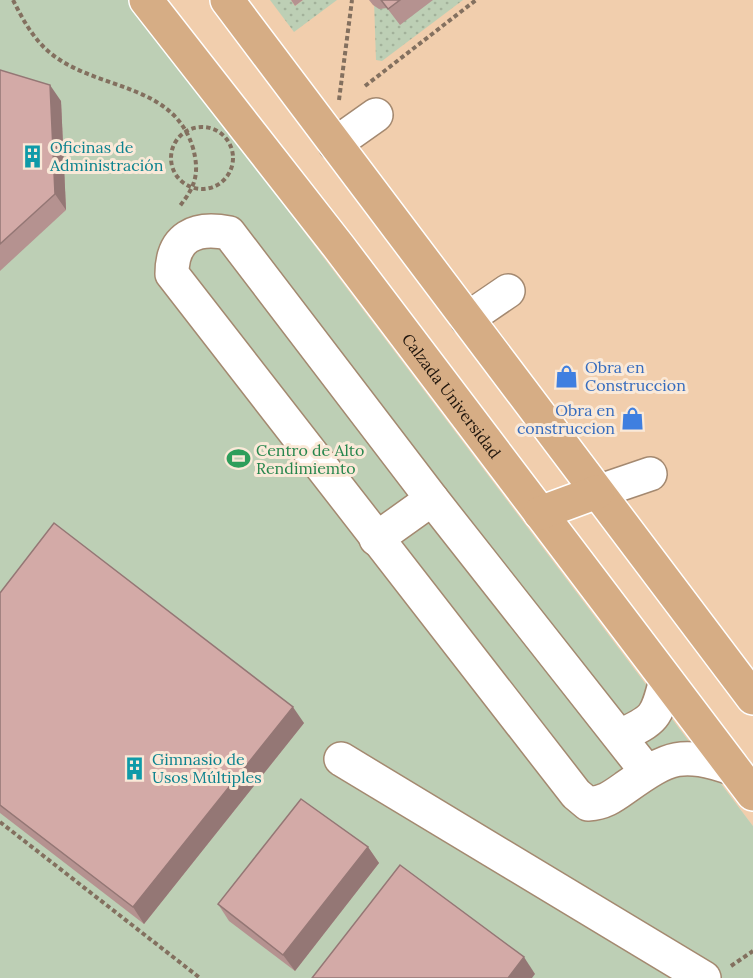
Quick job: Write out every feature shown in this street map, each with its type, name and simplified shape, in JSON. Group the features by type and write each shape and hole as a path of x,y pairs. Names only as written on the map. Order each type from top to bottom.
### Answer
{"main road":[{"name":"Calzada Universidad","path":"146,0 339,247 744,782"},
{"path":"227,0 753,698"},
{"path":"540,513 597,492"}],"lane":[{"path":"335,144 367,104"},
{"path":"647,772 432,499 229,233 208,229 184,239 172,258 172,274 576,795 588,804 603,803 647,772 669,760 690,758 744,782"},
{"path":"467,319 508,291"},
{"path":"597,492 650,474"},
{"path":"376,539 432,499"},
{"path":"620,736 650,721 658,710 666,680"},
{"path":"341,759 704,978"}],"path":[{"path":"13,0 26,25 44,48 57,58 83,73 139,91 156,100 166,106 186,132 196,159 195,187 169,220 184,239"},
{"path":"348,99 339,106 352,0"},
{"path":"367,104 476,0"},
{"path":"200,127 210,128 227,140 232,149 233,160 227,176 213,186 195,187 180,179 172,164 175,143 186,132 200,127"},
{"path":"0,822 200,978"}],"shaded area":[{"path":"129,0 753,0 753,826 256,168"}],"green space":[{"name":"Centro de Alto Rendimiemto","path":"0,0 129,0 753,826 753,978 0,978"},
{"path":"270,0 291,0 295,6 303,0 337,0 294,32"},
{"path":"374,0 463,0 382,61 376,60"}],"building":[{"path":"381,0 400,0 388,9"},
{"name":"Oficinas de Administración","path":"0,70 50,85 55,194 0,244"},
{"name":"Gimnasio de Usos Múltiples","path":"54,523 293,707 133,907 0,805 0,593"},
{"path":"301,799 368,847 283,955 218,904"},
{"path":"400,865 524,957 508,978 312,978"}],"place":[{"name":"Oficinas de Administración","path":"32,156"},
{"name":"Obra en Construccion","path":"567,376"},
{"name":"Obra en construccion","path":"633,419"},
{"name":"Centro de Alto Rendimiemto","path":"238,459"},
{"name":"Gimnasio de Usos Múltiples","path":"134,768"}]}
